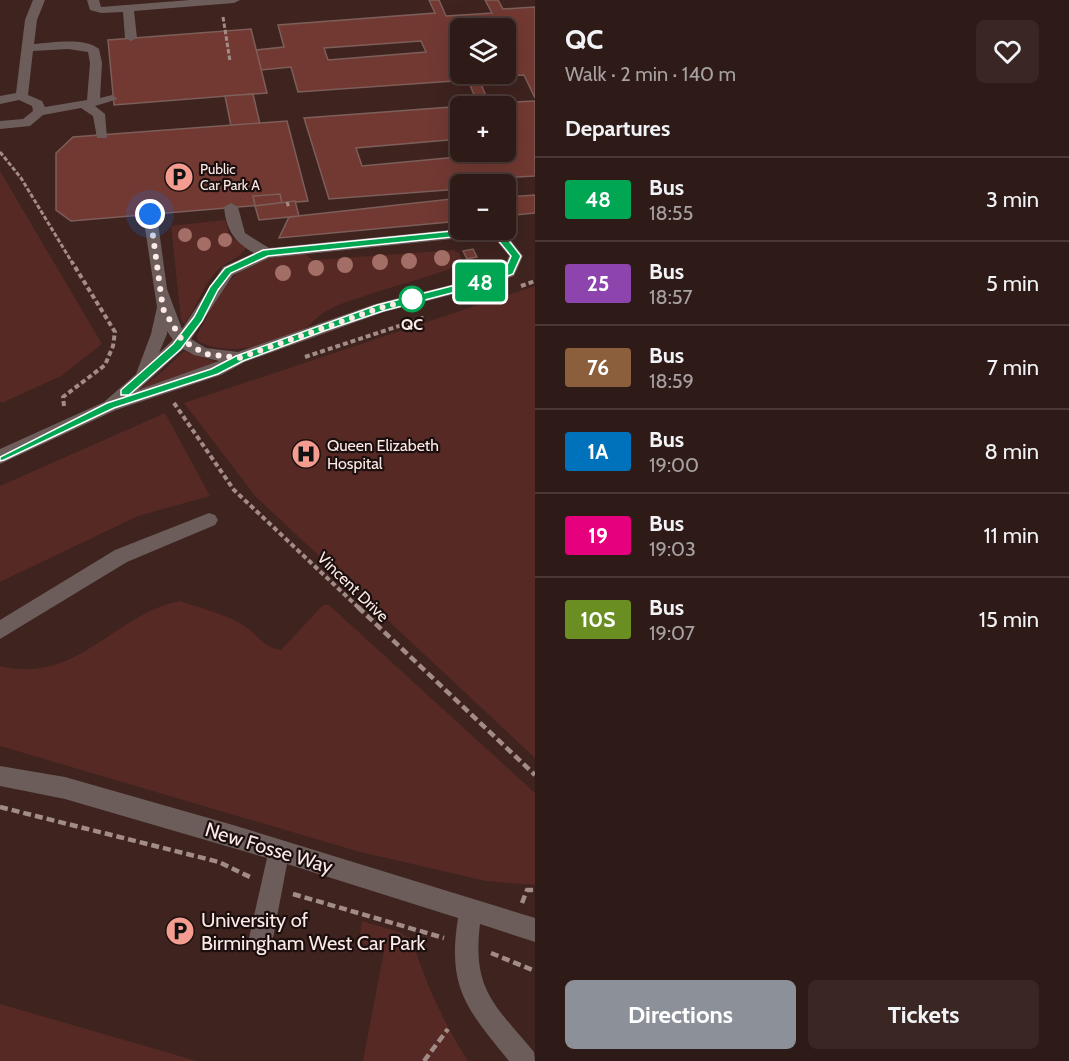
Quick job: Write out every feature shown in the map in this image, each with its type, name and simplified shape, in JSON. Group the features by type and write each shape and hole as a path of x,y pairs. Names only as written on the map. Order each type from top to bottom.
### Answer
{"street":[{"path":"22,97 30,48 31,20 39,0"},
{"path":"93,0 94,8 101,10 234,0"},
{"path":"128,8 131,38"},
{"path":"30,48 68,46 93,49 96,72 93,102"},
{"path":"0,100 22,97 38,104 39,112"},
{"path":"0,125 26,123 39,112 112,99"},
{"path":"75,104 85,105 99,114 102,135"},
{"path":"231,207 233,229 250,246 267,253"},
{"path":"139,380 152,355 163,309 150,214"},
{"path":"0,457 110,406 214,371 239,358 380,308 490,280 509,272 516,256 500,236 472,232 267,253 228,271 182,340 110,406"},
{"path":"163,309 182,340 205,354 239,358"},
{"path":"0,630 121,556 208,520"},
{"name":"New Fosse Way","path":"0,776 65,788 535,930"},
{"path":"261,938 279,851"},
{"path":"471,909 466,945 467,976 483,1006 525,1061"}],"path":[{"path":"220,1 230,61"},
{"path":"0,152 21,178 115,332 114,348 106,367 90,381 63,397 62,404"},
{"path":"287,202 289,208"},
{"path":"512,289 535,281"},
{"path":"297,359 433,315"},
{"name":"Vincent Drive","path":"184,396 172,400 234,490 535,775"},
{"path":"0,807 219,862 271,888 466,945 509,959 535,971"},
{"path":"527,890 535,890"},
{"path":"424,1061 448,1029"}],"shaded area":[{"path":"0,171 102,344 61,376 4,402 0,402"},
{"path":"225,220 230,236 246,247 241,254 214,274 184,324 181,319 171,226"},
{"path":"454,250 460,254 461,261 457,266 339,305 304,329 279,340 237,349 210,346 198,341 197,336 226,286 249,266 264,260 305,254 313,260"},
{"path":"535,286 535,758 256,497 184,403"},
{"path":"184,351 217,362 130,396 162,372"},
{"path":"165,413 210,496 138,516 0,582 0,486"},
{"path":"180,601 231,619 246,627 266,645 281,650 323,605 329,605 535,793 535,885 486,881 360,852 0,746 0,666 27,669 51,666 94,646 156,608"},
{"path":"362,921 399,932 412,940 436,1002 468,1061 363,1061 384,951 359,942"},
{"path":"0,1004 197,1061 0,1061"}],"building":[{"path":"429,0 439,0 446,16 492,13 485,0 498,0 503,9 535,7 535,98 524,75 516,75 516,18 450,18 450,81 298,92 291,67 261,70 256,50 284,47 278,25 435,13","holes":["421,41 426,52 328,60 324,48"]},
{"path":"251,29 267,93 114,105 108,40"},
{"path":"470,84 481,84 486,96 474,96"},
{"path":"253,94 260,124 231,126 225,96"},
{"path":"535,101 535,176 450,174 450,190 329,199 304,118 450,107 450,140 356,148 362,166 450,158 450,162 516,162 516,102"},
{"name":"Public Car Park A","path":"287,121 308,201 71,221 56,210 56,153 73,137"},
{"path":"280,194 282,203 255,206 253,196"},
{"path":"535,195 535,213 516,215 516,196"},
{"path":"450,199 450,222 279,238 289,217"},
{"path":"295,201 299,216 259,220 255,206"},
{"path":"473,249 477,257 467,259 463,251"}],"bus line":[{"name":"48","path":"0,457 110,406 214,371 239,358 283,345 380,308 490,280 509,272 516,256 500,236 472,232 267,253 228,271 214,289 198,319 177,346 125,393"}],"place":[{"name":"Public Car Park A","path":"179,177"},
{"name":"QC","path":"412,299"},
{"name":"Queen Elizabeth Hospital","path":"306,454"},
{"name":"University of Birmingham West Car Park","path":"180,931"}],"route":[{"path":"150,214 163,309 172,328 182,340 205,354 239,358 283,345 380,308 416,298 412,299"}]}
